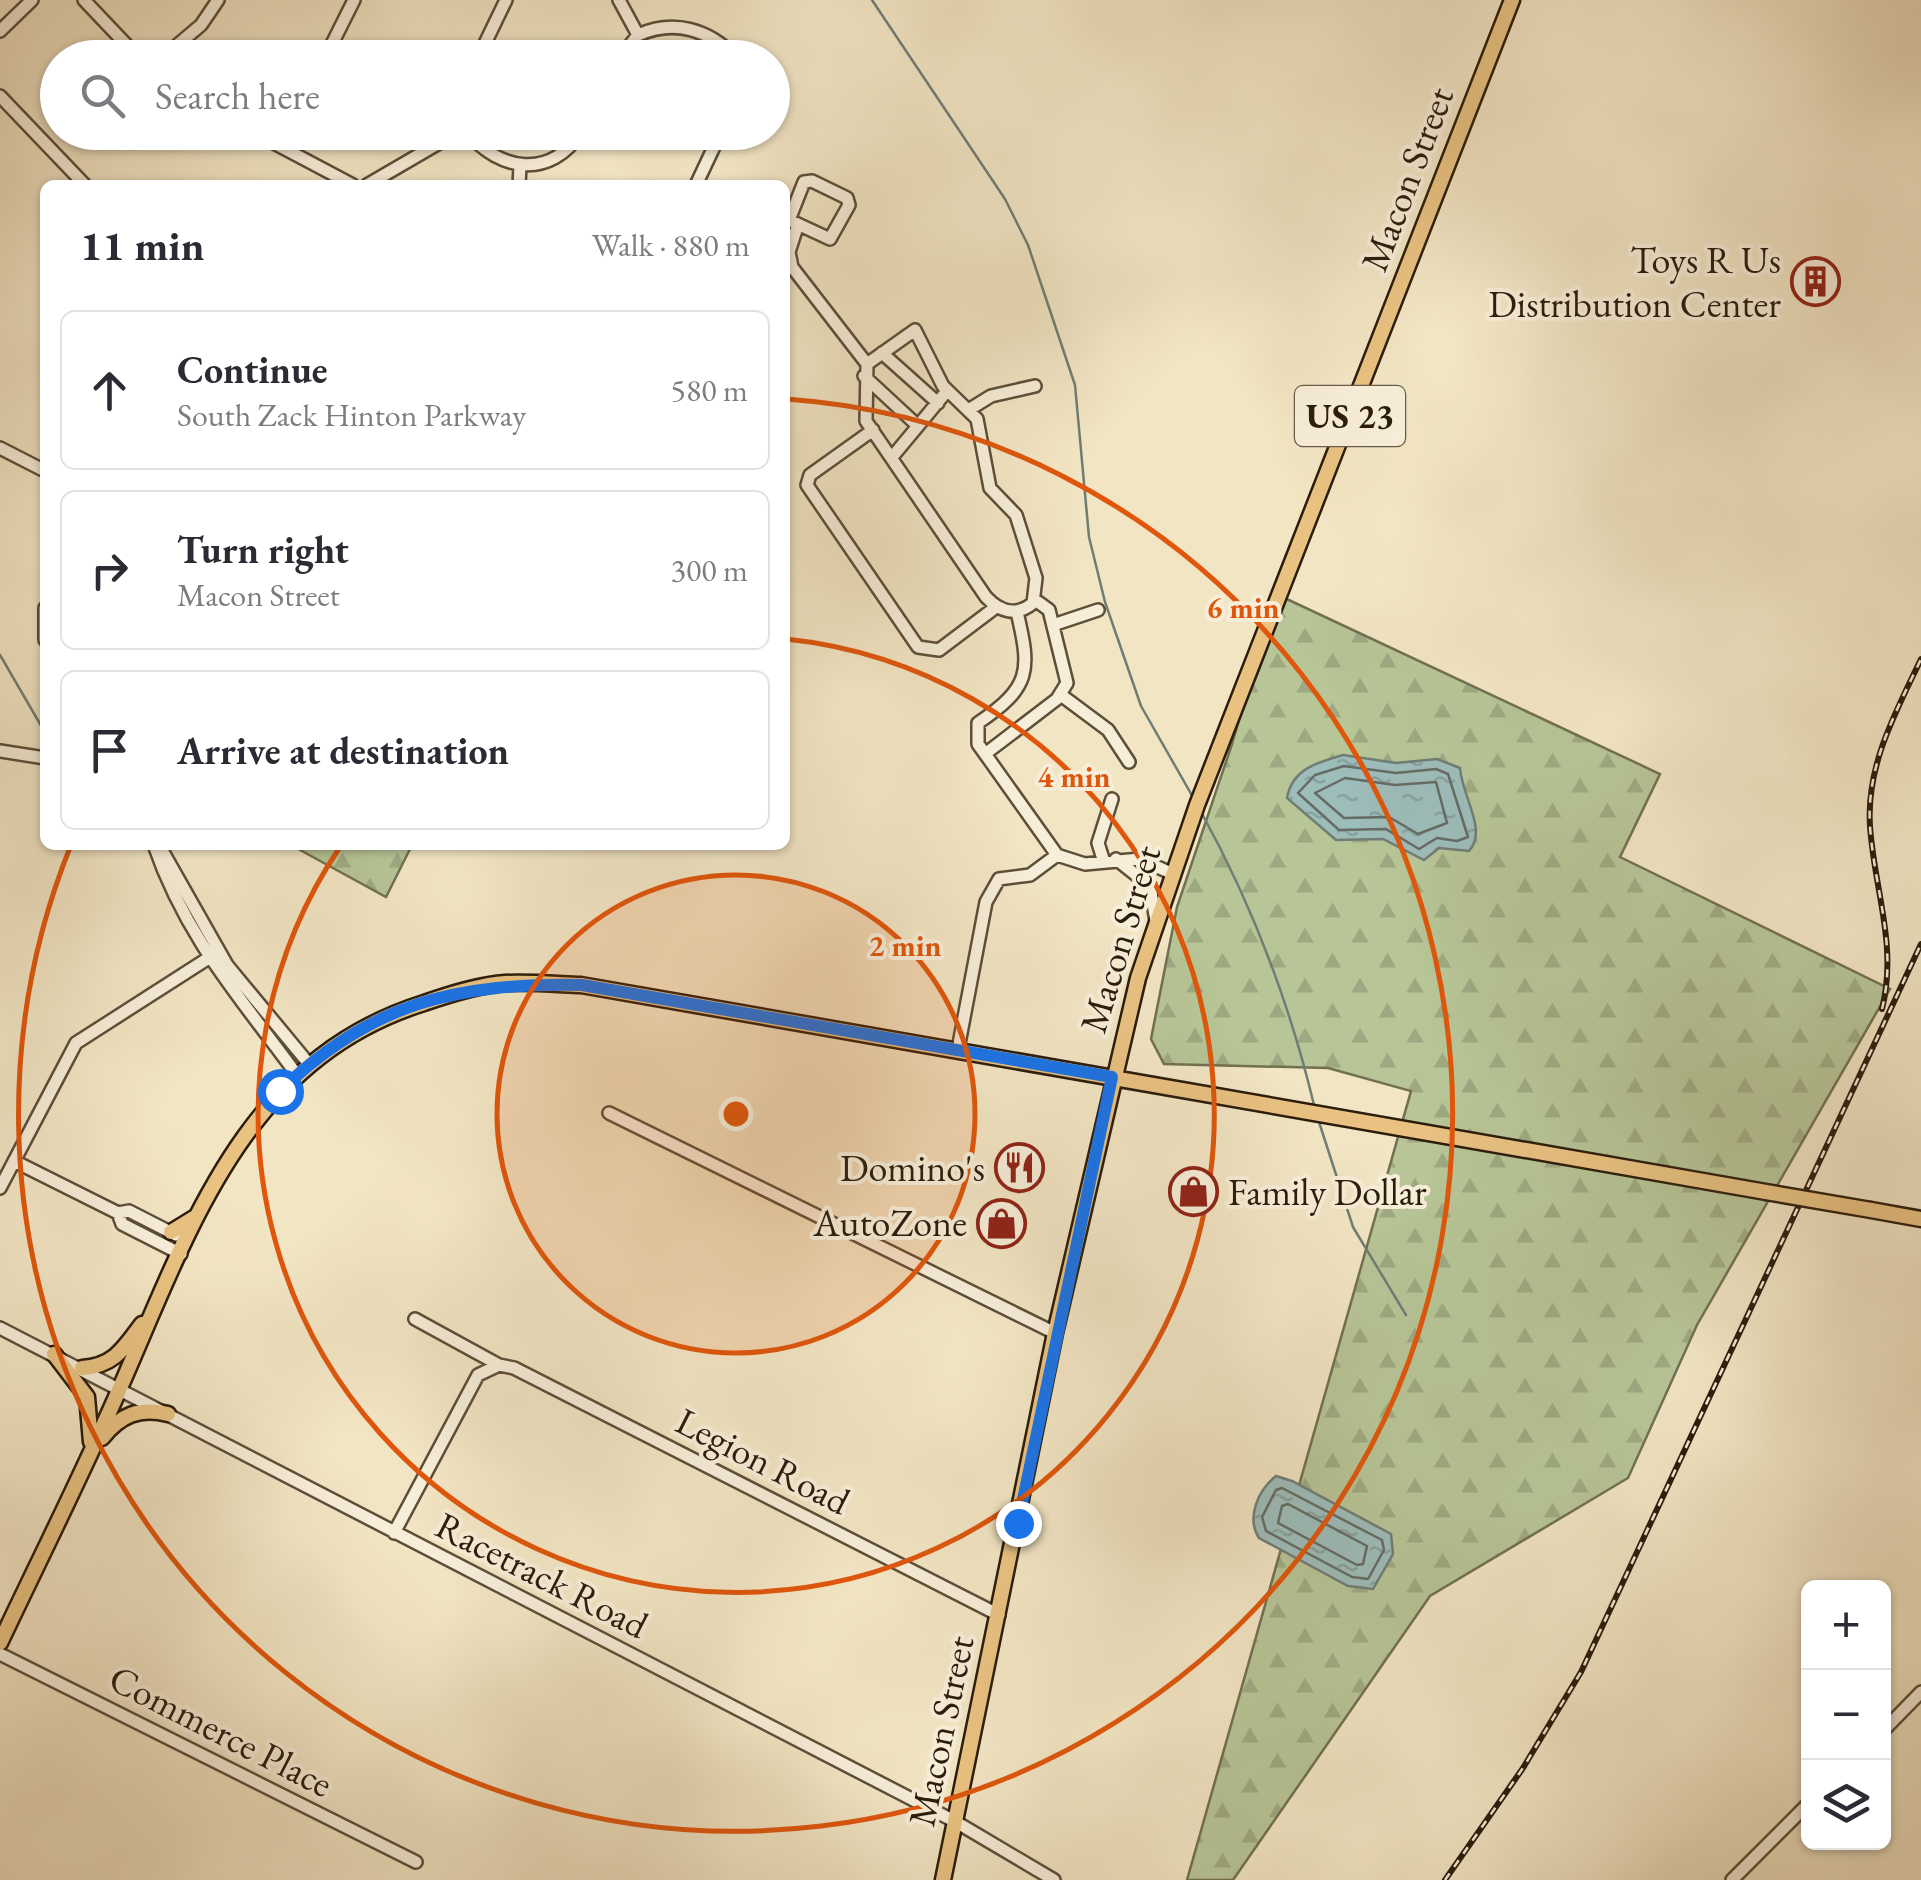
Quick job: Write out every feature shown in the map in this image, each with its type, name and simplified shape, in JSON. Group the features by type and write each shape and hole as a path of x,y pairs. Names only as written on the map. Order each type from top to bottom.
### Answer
{"main road":[{"name":"Macon Street","path":"943,1880 1112,1077 1156,921 1512,0"},
{"path":"0,1643 184,1247 260,1112 308,1064 389,1014 506,984 582,985 1921,1220"},
{"path":"171,1232 190,1223 204,1208"},
{"path":"82,1368 103,1366 115,1358 157,1303"},
{"path":"54,1354 87,1397 92,1430 89,1454"},
{"path":"89,1454 124,1416 154,1411 168,1414"}],"street":[{"path":"0,30 32,0"},
{"path":"84,0 122,40"},
{"path":"183,40 200,25 218,0"},
{"path":"335,40 354,0"},
{"path":"487,40 506,0"},
{"path":"619,0 638,35"},
{"path":"634,40 654,28 682,26 712,40"},
{"path":"0,96 40,137"},
{"path":"52,150 81,180"},
{"path":"288,150 345,180"},
{"path":"376,180 427,150"},
{"path":"486,150 520,166 554,160 564,150"},
{"path":"698,180 713,150"},
{"path":"519,180 520,166"},
{"path":"790,212 804,182 812,181 847,198 849,206 830,239 797,227 790,216"},
{"path":"790,246 797,227"},
{"path":"790,260 866,370 918,426"},
{"path":"916,330 947,391 977,419 989,464 990,488 1016,515 1036,578 1034,599 1017,612 996,607 866,421 866,370 882,353 916,330"},
{"path":"882,353 938,402"},
{"path":"970,409 990,396 1034,386"},
{"path":"893,456 947,391"},
{"path":"873,430 810,475 806,485 918,647 940,650 996,607"},
{"path":"0,448 40,468"},
{"path":"984,754 1061,695 1067,683 1049,610 1034,599"},
{"path":"1053,625 1098,610"},
{"path":"1017,612 1027,655 1025,678 1018,691 978,724 975,732 984,754 1057,855 1085,864 1140,859 1173,874"},
{"path":"1061,695 1108,730 1130,762"},
{"path":"0,750 40,757"},
{"path":"1112,799 1098,843 1110,861 1150,886 1156,921"},
{"path":"158,850 167,882 296,1075"},
{"path":"958,1049 986,902 998,879 1030,876 1057,855"},
{"path":"213,955 308,1064"},
{"path":"0,1188 76,1043 213,955"},
{"path":"610,1112 1056,1333"},
{"path":"14,1161 118,1213 129,1211 171,1232 184,1247"},
{"path":"118,1213 122,1224 184,1247"},
{"name":"Legion Road","path":"415,1318 499,1366 514,1368 999,1615"},
{"name":"Racetrack Road","path":"0,1328 121,1387 394,1533 956,1822 1054,1880"},
{"path":"394,1533 478,1375 499,1366"},
{"name":"Commerce Place","path":"0,1654 416,1862"},
{"path":"1891,1723 1921,1692"},
{"path":"1732,1880 1801,1811"}],"green space":[{"path":"1276,594 1660,774 1620,857 1890,989 1697,1325 1628,1478 1430,1596 1233,1880 1187,1880 1411,1091 1328,1068 1164,1064 1151,1039 1177,907 1232,744"},
{"path":"300,850 410,850 386,897"}],"water":[{"path":"1343,755 1396,763 1437,759 1460,768 1475,823 1474,843 1469,851 1439,848 1424,860 1383,839 1336,840 1287,798 1300,773"},
{"path":"1276,1476 1391,1534 1393,1554 1373,1589 1348,1586 1259,1538 1254,1522 1256,1505"}],"waterway":[{"path":"872,0 1005,199 1028,245 1075,385 1089,537 1105,602 1141,706 1194,799"},
{"path":"0,655 40,724"},
{"path":"1200,810 1267,954 1314,1105"},
{"path":"1319,1122 1353,1227 1406,1315"}],"railway":[{"path":"1882,1009 1886,940 1872,849 1870,803 1885,740 1921,659"},
{"path":"1445,1880 1523,1768 1581,1672 1921,944"}],"place":[{"name":"Toys R Us Distribution Center","path":"1816,282"},
{"name":"Domino's","path":"1020,1168"},
{"name":"Family Dollar","path":"1193,1192"},
{"name":"AutoZone","path":"1002,1223"}],"route":[{"path":"280,1091 320,1055 389,1014 479,987 506,984 582,985 1112,1077 1018,1523"}]}
